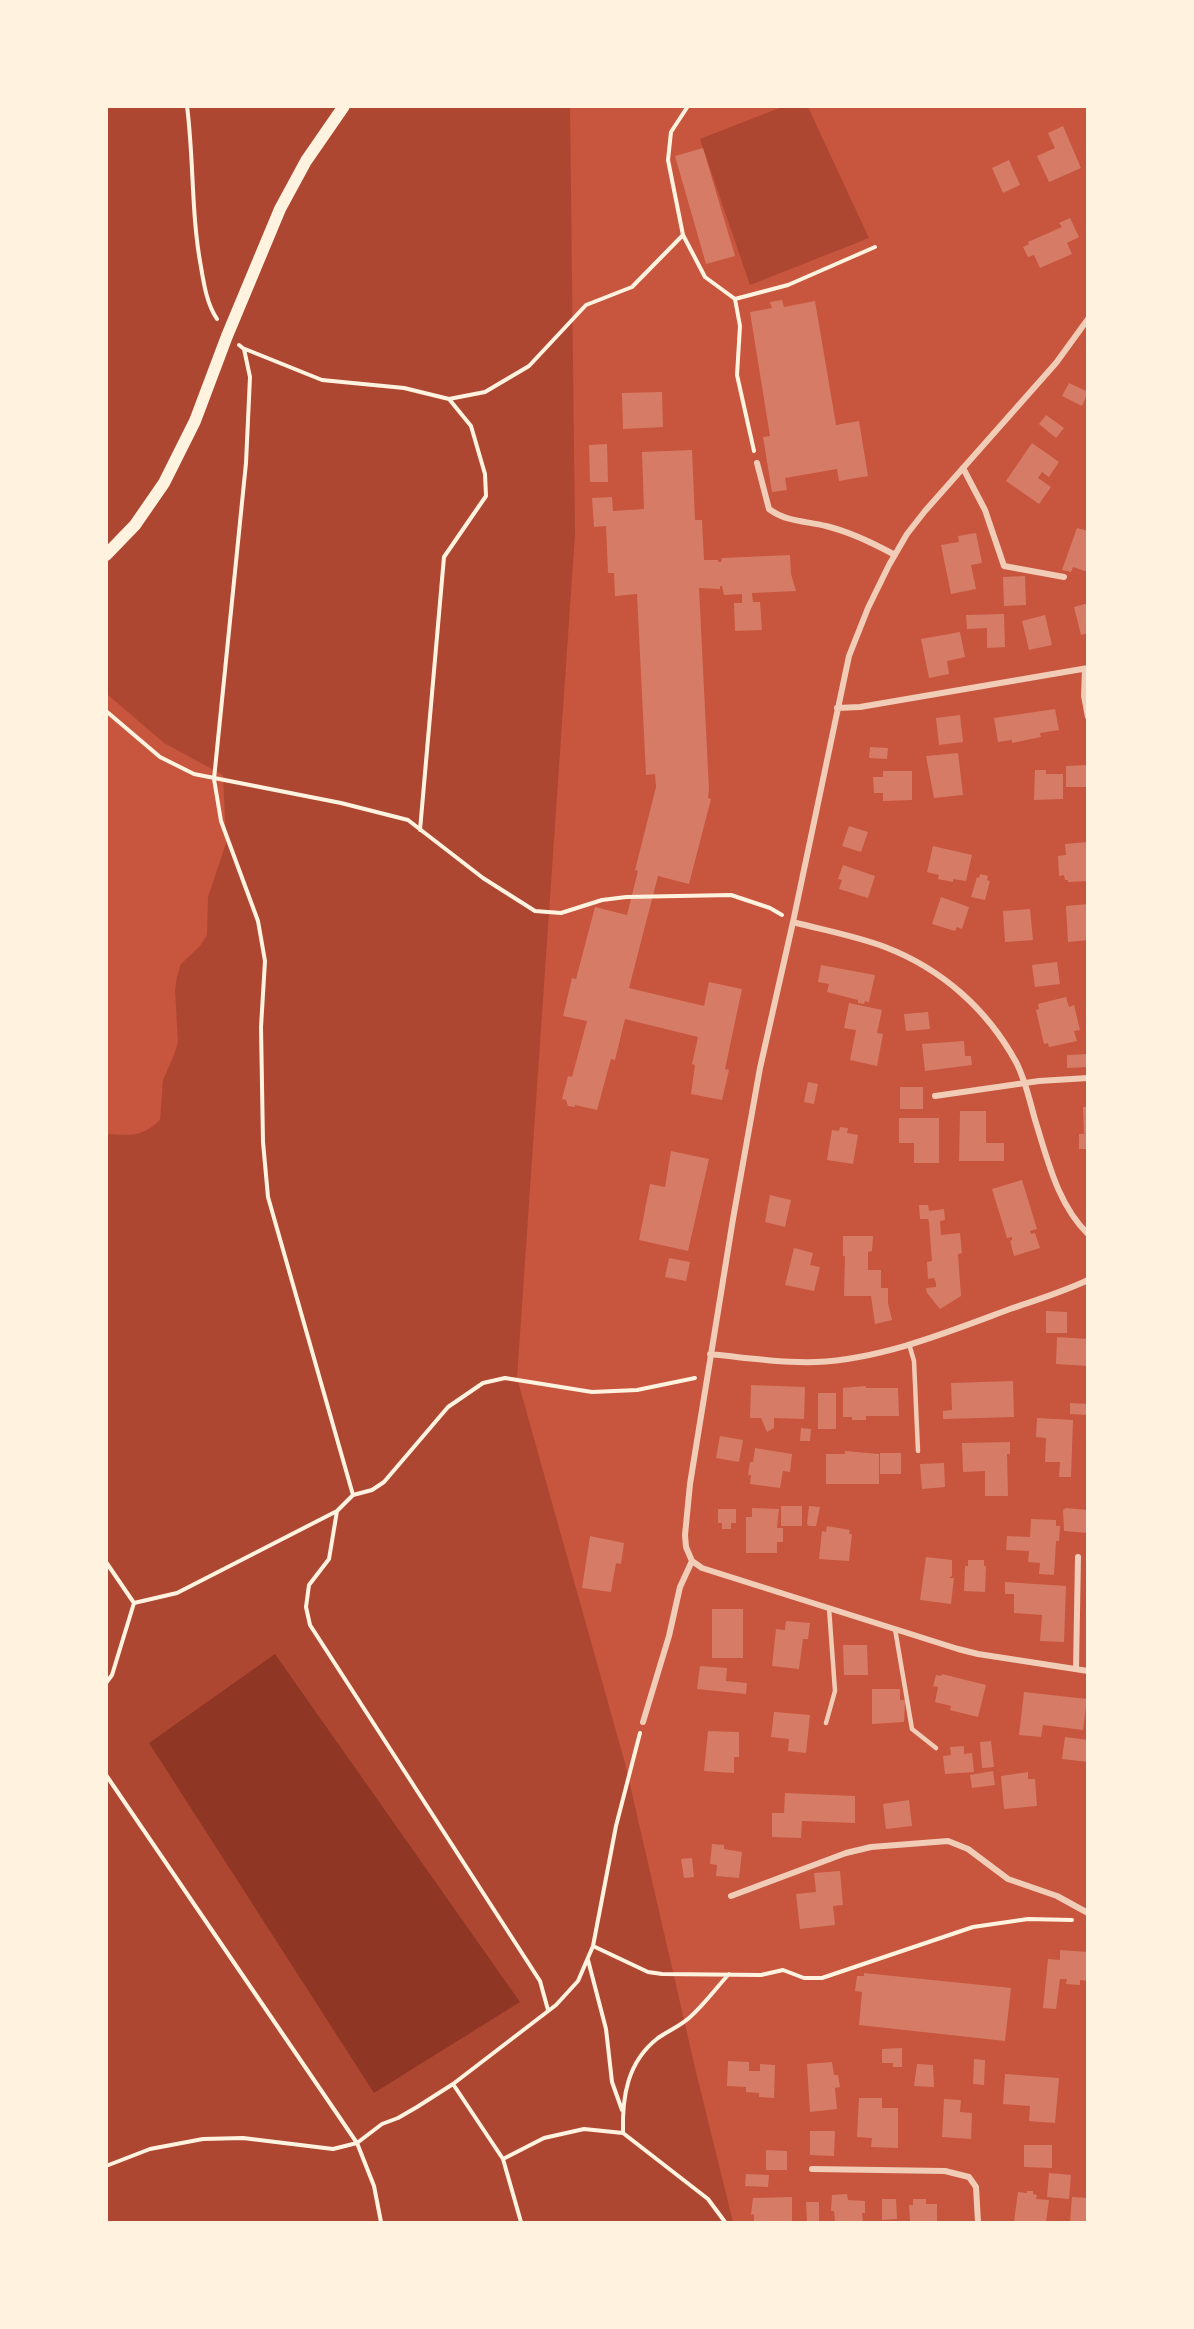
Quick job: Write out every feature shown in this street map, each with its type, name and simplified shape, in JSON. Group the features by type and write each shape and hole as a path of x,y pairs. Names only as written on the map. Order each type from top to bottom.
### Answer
{"main road":[{"path":"106,555 135,525 164,483 195,421 227,336 280,209 306,161 344,106"}],"street":[{"path":"1088,319 1056,363 913,526 895,555 856,638 837,708 760,1068 710,1354 690,1484 685,1535 686,1547 692,1561 712,1572 978,1654 1088,1671"},
{"path":"757,463 769,509 775,514 801,523 825,525 849,533 895,555"},
{"path":"963,468 985,510 1004,566 1064,578"},
{"path":"837,708 860,707 1086,668 1084,696 1088,717"},
{"path":"793,922 893,951 928,968 957,988 997,1031 1017,1064 1057,1186 1072,1215 1088,1234"},
{"path":"935,1096 1024,1083 1088,1078"},
{"path":"710,1354 764,1360 815,1362 849,1359 980,1320 1088,1280"},
{"path":"1076,1669 1078,1557"},
{"path":"643,1722 669,1636 680,1587 692,1561"},
{"path":"730,1896 846,1853 871,1847 948,1841 968,1849 1008,1879 1057,1896 1088,1913"},
{"path":"812,2169 945,2171 969,2176 976,2187 978,2223"}],"lane":[{"path":"909,1343 914,1361 918,1451"},
{"path":"826,1723 835,1691 829,1608"},
{"path":"896,1629 912,1729 936,1748"}],"path":[{"path":"187,106 196,239 204,285 212,312 227,336 244,349 322,380 404,388 449,399 485,392 529,366 586,305 632,287 683,235"},
{"path":"688,106 670,132 668,160 683,235 705,277 735,299 740,326 737,375 757,463"},
{"path":"735,299 788,285 875,247"},
{"path":"244,349 250,377 246,463 214,779 221,821 258,921 265,961 261,1027 263,1142 268,1197 353,1495"},
{"path":"420,830 444,557 486,496 485,474 471,426 449,399"},
{"path":"106,711 160,757 181,769 214,779 341,803 408,820 483,878 535,911 561,913 602,900 626,897 730,895 770,908 793,922"},
{"path":"134,1603 177,1593 337,1511 353,1495 372,1491 384,1482 448,1407 483,1383 506,1378 592,1392 637,1390 707,1376"},
{"path":"337,1511 329,1559 309,1585 306,1607 310,1625 540,1981 548,2010"},
{"path":"106,1562 134,1603"},
{"path":"106,1683 112,1676 134,1603"},
{"path":"106,2166 150,2149 203,2139 243,2138 333,2149 357,2143 382,2124 398,2118 453,2084 569,1994 578,1981 593,1946 616,1826 643,1722"},
{"path":"106,1775 357,2143 374,2186 381,2223"},
{"path":"593,1946 648,1972 662,1974 761,1975 783,1970 804,1978 822,1978 973,1927 1029,1919 1076,1920"},
{"path":"588,1959 606,2029 612,2082 617,2101 623,2111"},
{"path":"623,2133 627,2083 633,2067 657,2039 689,2019 729,1973"},
{"path":"453,2084 503,2159 521,2223"},
{"path":"503,2159 544,2138 574,2131 584,2129 623,2133 708,2199 724,2223"}],"shaded area":[{"path":"107,107 570,107 575,534 517,1378 625,1763 733,2222 107,2222 107,1134 141,1133 160,1120 163,1080 178,1042 175,990 177,977 181,964 200,946 207,935 208,897 226,843 223,775 164,743 107,694"},
{"path":"782,107 808,107 869,238 750,285 700,139"},
{"path":"275,1654 520,2002 374,2093 149,1743"}],"building":[{"path":"1063,126 1081,168 1049,182 1037,156 1055,148 1048,133"},
{"path":"703,148 735,256 706,264 675,156"},
{"path":"1009,160 1020,185 1003,193 992,168"},
{"path":"1070,218 1079,237 1067,243 1072,254 1040,268 1034,255 1028,257 1023,247 1029,244 1028,242 1062,227 1059,223"},
{"path":"782,300 784,307 815,301 836,425 859,421 868,476 839,481 837,469 785,478 787,490 772,492 763,437 770,436 750,312 772,308 770,302"},
{"path":"1069,383 1088,392 1082,406 1062,396"},
{"path":"662,392 663,427 623,429 622,393"},
{"path":"1046,415 1064,428 1056,438 1039,424"},
{"path":"1032,443 1059,462 1049,477 1042,472 1038,478 1051,487 1039,504 1006,481"},
{"path":"607,444 608,482 590,482 589,445"},
{"path":"692,450 695,520 702,520 704,560 721,562 722,558 790,555 791,574 796,591 752,593 753,602 760,602 762,630 735,631 734,603 742,603 742,594 724,595 722,586 720,589 699,588 708,798 711,799 689,884 658,876 629,988 704,1006 709,982 742,989 725,1069 729,1070 722,1100 691,1094 695,1065 692,1064 698,1037 625,1019 615,1060 611,1059 597,1110 575,1105 575,1107 568,1106 566,1100 562,1099 568,1076 572,1077 587,1021 563,1016 572,978 576,979 595,907 627,915 638,871 635,870 656,787 655,774 646,775 637,594 615,596 614,573 608,573 606,526 594,527 592,498 612,497 613,511 644,509 642,452"},
{"path":"1077,528 1088,531 1088,572 1073,567 1071,572 1062,570"},
{"path":"976,533 982,563 971,565 976,589 951,594 941,545 959,542 958,536"},
{"path":"1025,576 1026,605 1004,606 1003,577"},
{"path":"1088,603 1088,633 1081,635 1074,607"},
{"path":"1004,614 1005,647 987,648 987,628 967,629 966,615"},
{"path":"1045,615 1052,645 1029,650 1022,621"},
{"path":"960,632 965,657 947,661 949,674 929,678 921,639"},
{"path":"1055,709 1059,730 1040,733 1041,737 1012,743 1012,740 998,742 994,718"},
{"path":"960,715 963,742 939,745 936,718"},
{"path":"870,747 888,748 887,759 869,758"},
{"path":"958,753 963,795 934,798 926,756"},
{"path":"1087,765 1087,787 1066,787 1066,766"},
{"path":"1035,770 1046,770 1046,774 1063,774 1063,799 1034,800"},
{"path":"883,771 912,771 912,800 883,801 883,793 874,793 873,777 883,777"},
{"path":"849,826 868,832 861,852 842,846"},
{"path":"1088,842 1088,881 1068,882 1064,875 1059,876 1058,856 1066,855 1065,844"},
{"path":"933,846 972,855 966,881 953,879 953,882 938,879 939,875 927,872"},
{"path":"843,865 875,876 868,898 839,889 842,880 838,879"},
{"path":"980,874 988,876 987,880 990,881 985,900 971,897"},
{"path":"941,897 969,907 962,929 957,927 955,931 932,924"},
{"path":"1088,904 1088,940 1068,942 1066,906"},
{"path":"1030,909 1033,940 1005,942 1003,911"},
{"path":"1057,962 1060,984 1035,987 1032,965"},
{"path":"821,965 875,975 869,1002 858,1003 858,1000 827,992 829,984 818,982"},
{"path":"1066,997 1069,1007 1074,1005 1080,1030 1074,1031 1077,1041 1049,1047 1048,1043 1044,1044 1036,1010 1039,1009 1038,1004"},
{"path":"849,1003 882,1010 877,1033 883,1034 877,1066 850,1060 856,1030 844,1028"},
{"path":"928,1012 930,1029 906,1031 904,1014"},
{"path":"964,1041 965,1056 971,1056 972,1065 925,1071 922,1044"},
{"path":"1088,1054 1088,1067 1067,1068 1067,1055"},
{"path":"808,1082 818,1084 814,1104 804,1102"},
{"path":"900,1087 923,1087 923,1109 900,1109"},
{"path":"1083,1107 1088,1107 1088,1149 1079,1149 1079,1134 1084,1134"},
{"path":"960,1111 986,1111 986,1143 1004,1143 1004,1161 959,1161"},
{"path":"899,1118 939,1118 939,1163 914,1163 914,1143 899,1143"},
{"path":"840,1127 848,1128 847,1133 858,1135 853,1164 827,1160 832,1130 839,1131"},
{"path":"671,1151 709,1159 688,1251 639,1240 650,1184 665,1187"},
{"path":"1022,1180 1037,1229 1030,1231 1031,1234 1035,1233 1040,1248 1014,1256 1010,1241 1012,1237 1007,1238 992,1189"},
{"path":"770,1195 791,1200 785,1227 765,1222"},
{"path":"919,1205 928,1205 929,1211 944,1209 945,1220 940,1221 941,1235 960,1233 962,1253 958,1254 961,1296 940,1309 927,1293 926,1288 936,1287 936,1283 934,1278 928,1279 927,1262 932,1261 929,1222 928,1219 920,1219"},
{"path":"843,1236 873,1236 872,1251 868,1252 868,1270 881,1270 881,1288 888,1288 888,1303 892,1320 875,1324 871,1296 844,1296"},
{"path":"794,1248 813,1253 810,1265 820,1267 814,1291 785,1285"},
{"path":"669,1258 690,1262 686,1281 665,1277"},
{"path":"1046,1311 1067,1312 1067,1333 1046,1333"},
{"path":"1057,1337 1088,1339 1088,1366 1056,1364"},
{"path":"1013,1381 1014,1417 943,1419 943,1411 952,1410 951,1383"},
{"path":"751,1385 805,1387 804,1419 774,1418 774,1428 767,1432 761,1418 750,1418"},
{"path":"866,1386 866,1388 898,1388 899,1416 866,1416 866,1420 852,1420 852,1417 843,1417 843,1388"},
{"path":"818,1393 836,1393 836,1429 818,1429"},
{"path":"1070,1403 1088,1404 1088,1415 1070,1414"},
{"path":"1037,1418 1073,1420 1071,1477 1059,1477 1060,1462 1045,1462 1046,1438 1036,1437"},
{"path":"801,1428 811,1429 810,1441 800,1441"},
{"path":"720,1436 743,1440 739,1462 716,1458"},
{"path":"1010,1442 1010,1454 1007,1454 1008,1496 985,1496 985,1471 963,1472 962,1443"},
{"path":"755,1448 792,1454 790,1472 783,1471 780,1488 750,1484 751,1475 748,1475"},
{"path":"845,1451 879,1454 879,1484 826,1484 826,1454 845,1454"},
{"path":"880,1453 901,1453 901,1474 880,1474"},
{"path":"944,1463 945,1487 922,1489 920,1464"},
{"path":"781,1506 802,1506 802,1526 781,1526"},
{"path":"809,1506 820,1507 816,1526 807,1524"},
{"path":"752,1508 779,1509 777,1528 783,1528 783,1542 777,1542 777,1553 746,1553 746,1517 752,1517"},
{"path":"1066,1508 1088,1510 1088,1533 1064,1531 1063,1510"},
{"path":"718,1509 736,1509 736,1523 731,1523 731,1529 722,1529 722,1523 718,1523"},
{"path":"1031,1519 1056,1520 1056,1526 1060,1526 1059,1541 1056,1541 1054,1575 1039,1574 1040,1563 1028,1562 1029,1551 1006,1550 1007,1536 1030,1537"},
{"path":"827,1526 850,1530 849,1534 852,1534 849,1561 819,1559 822,1531 826,1532"},
{"path":"590,1536 624,1543 621,1564 616,1563 611,1592 582,1588"},
{"path":"926,1557 952,1560 952,1576 949,1578 954,1578 951,1604 920,1600"},
{"path":"968,1560 984,1560 984,1566 986,1566 985,1592 964,1591 965,1566 968,1566"},
{"path":"1005,1582 1066,1586 1064,1642 1040,1641 1042,1615 1014,1613 1014,1594 1005,1594"},
{"path":"712,1609 743,1609 743,1658 712,1658"},
{"path":"786,1621 810,1623 808,1639 803,1639 799,1669 772,1666 776,1629 785,1630"},
{"path":"843,1645 867,1645 868,1675 844,1675"},
{"path":"700,1666 727,1668 726,1681 747,1683 746,1694 697,1689"},
{"path":"942,1674 986,1685 978,1717 950,1710 951,1706 935,1702 938,1687 933,1686 936,1675 941,1676"},
{"path":"872,1689 900,1689 900,1700 905,1700 904,1722 872,1724"},
{"path":"1024,1692 1087,1699 1083,1730 1043,1725 1041,1737 1019,1735"},
{"path":"774,1712 810,1715 806,1753 788,1751 789,1739 771,1737"},
{"path":"708,1731 739,1732 739,1757 734,1757 734,1773 704,1771"},
{"path":"1065,1737 1088,1740 1088,1762 1062,1759"},
{"path":"991,1741 994,1767 982,1768 980,1742"},
{"path":"964,1746 964,1754 972,1753 974,1772 945,1774 943,1756 951,1755 950,1747"},
{"path":"993,1771 995,1785 972,1788 970,1775"},
{"path":"1028,1772 1028,1779 1035,1779 1037,1806 1004,1809 1001,1776"},
{"path":"785,1793 855,1796 855,1823 802,1821 801,1838 772,1837 772,1813 784,1813"},
{"path":"909,1800 912,1826 886,1829 883,1804"},
{"path":"712,1844 724,1845 724,1849 742,1852 739,1878 716,1876 717,1865 710,1864"},
{"path":"692,1858 694,1877 684,1878 681,1859"},
{"path":"840,1871 843,1905 833,1906 835,1925 800,1929 796,1894 816,1892 814,1873"},
{"path":"1060,1950 1088,1952 1088,1981 1080,1980 1080,1985 1066,1984 1067,1979 1060,1979 1056,2009 1043,2008 1048,1959 1060,1960"},
{"path":"864,1973 1011,1988 1005,2041 859,2025 862,1992 855,1991 857,1976 864,1976"},
{"path":"902,2048 902,2067 893,2067 893,2063 882,2063 882,2049"},
{"path":"974,2059 985,2060 984,2085 973,2084"},
{"path":"728,2061 749,2062 749,2071 760,2071 760,2064 775,2065 774,2098 759,2097 759,2093 746,2092 746,2087 727,2086"},
{"path":"832,2062 834,2075 838,2075 840,2087 835,2088 837,2109 810,2112 807,2064"},
{"path":"917,2064 933,2065 934,2087 914,2086"},
{"path":"1005,2074 1059,2078 1055,2123 1029,2121 1030,2106 1003,2104"},
{"path":"859,2098 882,2098 882,2108 898,2108 898,2148 871,2147 872,2138 857,2137"},
{"path":"944,2099 961,2100 960,2112 972,2113 971,2139 942,2137"},
{"path":"810,2131 835,2131 834,2156 810,2155"},
{"path":"1024,2145 1052,2145 1052,2168 1024,2167"},
{"path":"766,2150 787,2151 787,2170 766,2170"},
{"path":"1049,2173 1071,2175 1069,2199 1047,2197"},
{"path":"746,2174 769,2175 768,2187 745,2186"},
{"path":"1027,2191 1033,2191 1033,2194 1037,2195 1036,2199 1049,2200 1046,2222 1014,2222 1018,2192 1027,2193"},
{"path":"847,2194 848,2200 865,2201 865,2213 862,2213 863,2222 835,2222 834,2211 831,2211 832,2195"},
{"path":"792,2197 792,2222 754,2222 754,2214 751,2215 753,2198"},
{"path":"1072,2197 1088,2198 1088,2222 1070,2222"},
{"path":"882,2199 896,2199 897,2219 882,2220"},
{"path":"913,2199 926,2199 926,2204 937,2204 937,2222 910,2222 909,2205 913,2205"},
{"path":"806,2202 819,2202 819,2222 807,2222"}]}
